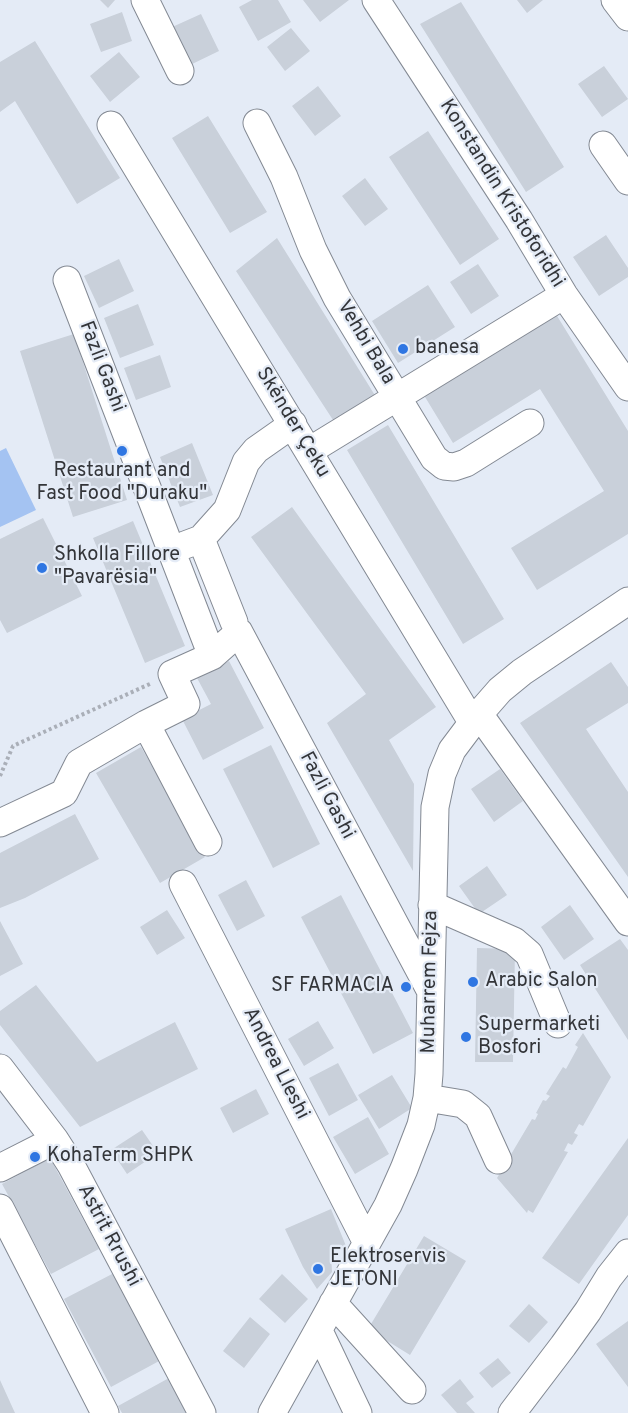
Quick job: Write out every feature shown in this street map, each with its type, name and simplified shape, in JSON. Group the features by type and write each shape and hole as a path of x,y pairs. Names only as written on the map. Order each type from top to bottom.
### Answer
{"street":[{"path":"145,0 180,71"},
{"name":"Konstandin Kristoforidhi","path":"376,0 564,294 628,387"},
{"path":"615,0 628,17"},
{"name":"Vehbi Bala","path":"257,123 284,177 313,250 337,298 434,458 444,466 454,467 466,463 530,423"},
{"name":"Skënder Çeku","path":"111,125 309,451 476,718 620,894 628,922"},
{"path":"603,145 628,181"},
{"name":"Fazli Gashi","path":"67,280 212,656"},
{"path":"309,451 564,294"},
{"path":"172,550 201,539 227,510 246,462 256,450 293,424"},
{"path":"201,539 234,622"},
{"name":"Muharrem Fejza","path":"272,1413 367,1243 404,1169 421,1125 427,1098 435,807 442,774 452,750 501,690 522,672 628,601"},
{"name":"Fazli Gashi","path":"172,675 212,656 239,632 430,991"},
{"path":"0,823 64,793 79,763 146,724 186,704 172,675"},
{"path":"146,724 208,842"},
{"name":"Andrea Lleshi","path":"183,884 367,1243"},
{"path":"432,905 514,941 529,954 558,1024"},
{"name":"Astrit Rrushi","path":"0,1068 55,1140 71,1165 202,1413"},
{"path":"427,1098 463,1104 477,1116 498,1160"},
{"path":"0,1168 55,1140"},
{"path":"0,1208 105,1413"},
{"path":"512,1413 570,1337 609,1277 628,1253"},
{"path":"333,1304 412,1390"},
{"path":"319,1331 358,1413"}],"path":[{"path":"0,776 13,746 172,675"}],"shaded area":[{"path":"6,448 36,510 0,527 0,451"}],"building":[{"path":"100,0 115,0 108,8"},
{"path":"252,0 278,0 291,22 258,41 239,7"},
{"path":"303,0 349,0 320,22"},
{"path":"517,0 543,0 527,13"},
{"path":"461,2 564,167 526,192 420,24"},
{"path":"122,12 132,41 101,52 90,24"},
{"path":"201,14 219,51 188,66 170,28"},
{"path":"291,28 310,51 285,71 267,47"},
{"path":"35,41 120,178 77,204 15,101 0,112 0,62"},
{"path":"119,52 140,77 110,102 90,76"},
{"path":"604,66 628,99 602,117 578,84"},
{"path":"318,86 341,116 315,136 292,106"},
{"path":"208,116 267,212 230,233 172,138"},
{"path":"428,131 499,239 460,265 389,157"},
{"path":"365,178 388,209 365,226 342,196"},
{"path":"606,235 628,268 628,277 599,296 573,257"},
{"path":"277,238 376,397 333,420 236,271"},
{"path":"119,259 134,291 99,308 84,276"},
{"path":"478,264 499,296 471,314 450,282"},
{"path":"428,285 455,327 398,363 372,321"},
{"path":"138,304 154,345 120,358 104,318"},
{"path":"554,311 628,431 628,534 537,590 511,548 604,491 540,389 453,443 422,392"},
{"path":"74,334 127,500 73,517 20,351"},
{"path":"160,355 171,387 136,400 124,368"},
{"path":"388,425 504,619 463,644 347,450"},
{"path":"192,443 213,495 180,507 160,457"},
{"path":"292,507 436,707 389,740 414,784 413,871 327,723 366,694 251,537"},
{"path":"43,518 82,596 7,633 0,620 0,539"},
{"path":"133,521 185,646 145,663 93,538"},
{"path":"229,661 264,728 203,760 182,719 211,704 197,678"},
{"path":"611,662 628,687 628,703 586,729 628,792 628,877 520,723"},
{"path":"271,745 320,844 273,868 223,769"},
{"path":"141,747 205,857 160,883 96,773"},
{"path":"500,769 523,801 494,822 471,789"},
{"path":"75,814 99,859 25,898 0,908 0,853"},
{"path":"487,866 507,895 479,914 459,886"},
{"path":"246,880 265,916 237,931 218,895"},
{"path":"341,895 413,1033 373,1054 301,917"},
{"path":"570,905 594,939 564,960 541,927"},
{"path":"167,910 185,938 157,955 140,927"},
{"path":"0,921 23,964 0,976"},
{"path":"620,939 628,950 628,1040 580,965"},
{"path":"477,948 515,949 513,1062 475,1062"},
{"path":"36,985 97,1062 175,1022 198,1069 80,1127 0,1025 0,1011"},
{"path":"318,1021 334,1048 304,1066 288,1039"},
{"path":"583,1033 611,1077 583,1126 579,1124 574,1133 578,1135 572,1145 568,1143 564,1151 568,1152 533,1213 528,1210 527,1213 497,1178 532,1119 535,1120 543,1100 546,1101 550,1096 546,1094 563,1067 566,1069 578,1047 575,1045"},
{"path":"338,1063 358,1100 329,1116 309,1078"},
{"path":"392,1075 412,1108 379,1129 358,1095"},
{"path":"256,1089 269,1114 233,1133 220,1108"},
{"path":"368,1117 389,1154 355,1174 333,1137"},
{"path":"142,1130 158,1153 127,1174 111,1150"},
{"path":"628,1138 628,1215 579,1284 542,1258"},
{"path":"50,1158 99,1249 51,1274 2,1184"},
{"path":"331,1209 346,1246 331,1253 332,1272 317,1289 303,1267 285,1229"},
{"path":"424,1236 466,1261 410,1355 368,1329"},
{"path":"114,1273 161,1360 111,1387 64,1299"},
{"path":"282,1274 308,1299 285,1323 259,1299"},
{"path":"529,1304 548,1322 529,1343 509,1326"},
{"path":"250,1317 270,1334 244,1368 223,1351"},
{"path":"628,1321 628,1387 596,1344"},
{"path":"498,1358 511,1373 492,1388 479,1373"},
{"path":"169,1378 188,1413 122,1413 118,1406"},
{"path":"460,1379 474,1397 466,1403 475,1413 457,1413 441,1395"},
{"path":"0,1380 15,1413 0,1413"}],"place":[{"name":"banesa","path":"403,349"},
{"name":"Restaurant and Fast Food \"Duraku\"","path":"122,451"},
{"name":"Shkolla Fillore \"Pavarësia\"","path":"42,568"},
{"name":"Arabic Salon","path":"473,982"},
{"name":"SF FARMACIA","path":"406,987"},
{"name":"Supermarketi Bosfori","path":"466,1037"},
{"name":"KohaTerm SHPK","path":"35,1157"},
{"name":"Elektroservis JETONI","path":"318,1269"}]}
